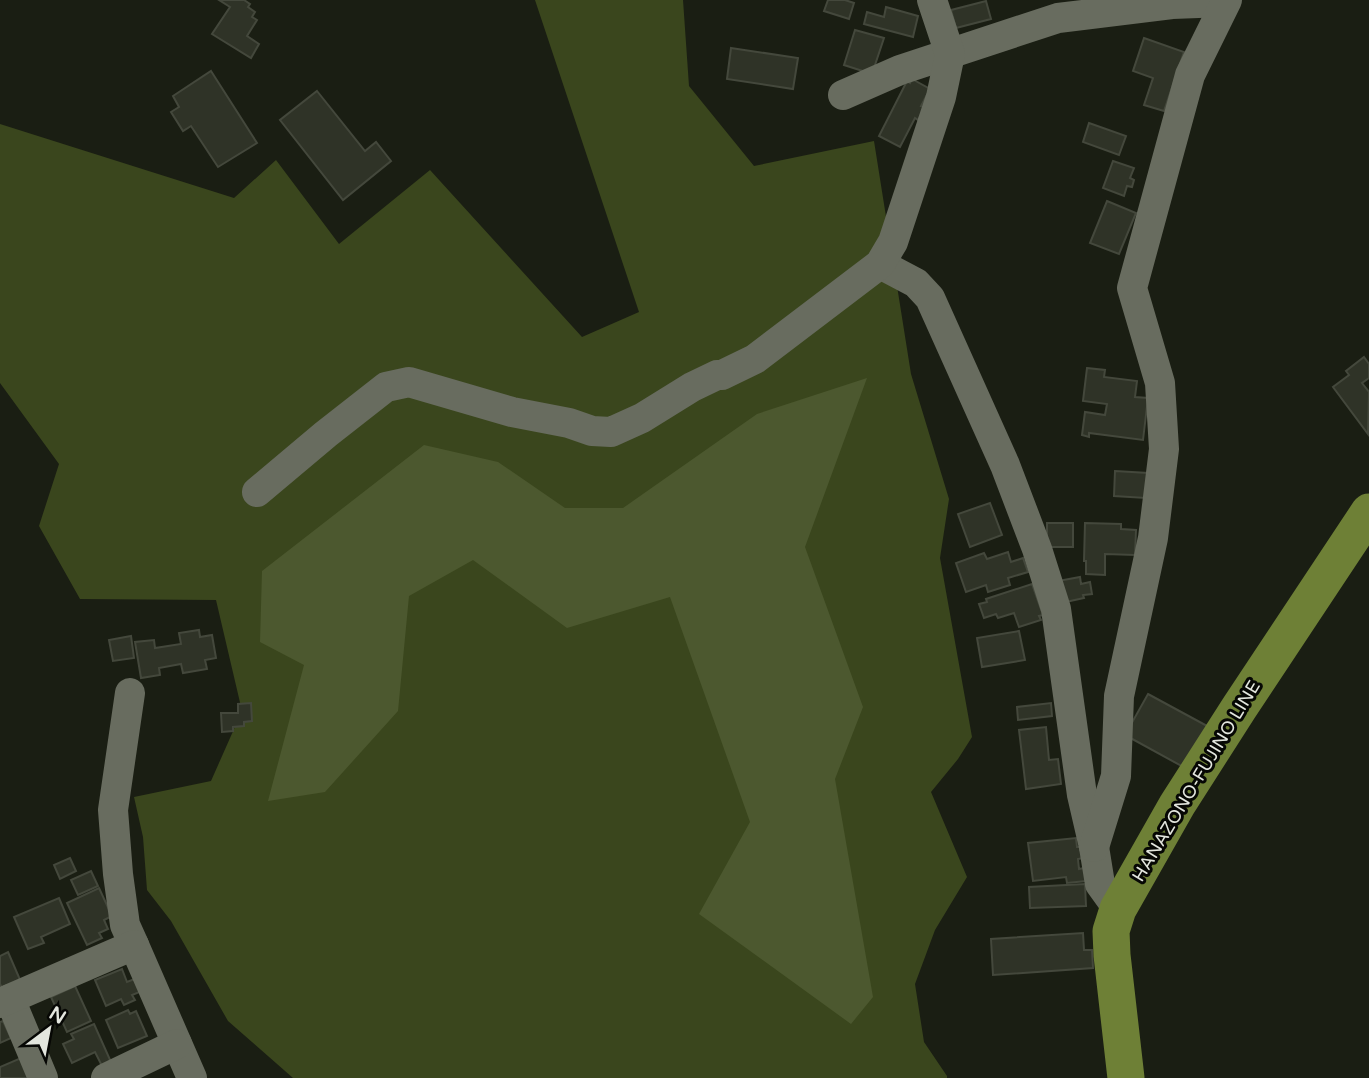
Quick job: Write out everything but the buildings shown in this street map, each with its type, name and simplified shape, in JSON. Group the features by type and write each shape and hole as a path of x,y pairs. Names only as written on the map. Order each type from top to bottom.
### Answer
{"main road":[{"name":"HANAZONO-FUJINO LINE","path":"1126,1078 1112,955 1111,931 1118,909 1177,805 1238,708 1369,512"}],"street":[{"path":"257,492 386,387 410,382 512,412 569,423 592,431 611,432 642,418 692,387 755,359 880,264 893,243 941,97 950,54 932,0"},
{"path":"843,95 900,70 1058,18 1172,4 1226,1 1190,75 1132,288 1160,383 1164,449 1153,538 1119,696 1116,776 1094,848"},
{"path":"880,264 916,283 930,298 1005,465 1037,549 1056,609 1082,795 1100,884 1118,909"},
{"path":"130,693 113,810 125,925 191,1078"},
{"path":"43,1078 5,1001 134,945"},
{"path":"106,1078 177,1044"}],"shaded area":[{"path":"535,0 683,0 689,86 754,166 874,141 911,374 949,499 940,558 972,737 931,792 967,877 935,930 915,984 924,1042 947,1078 293,1078 228,1021 171,921 147,890 143,837 134,797 211,781 242,711 216,600 80,599 39,526 59,464 0,383 0,124 234,198 276,160 339,244 430,170 582,337 639,312"},
{"path":"867,378 805,547 863,707 835,779 873,997 851,1024 699,914 750,822 670,597 567,628 473,560 409,596 398,711 325,792 268,801 304,665 260,642 262,571 424,445 498,462 565,508 623,508 757,414"}]}
